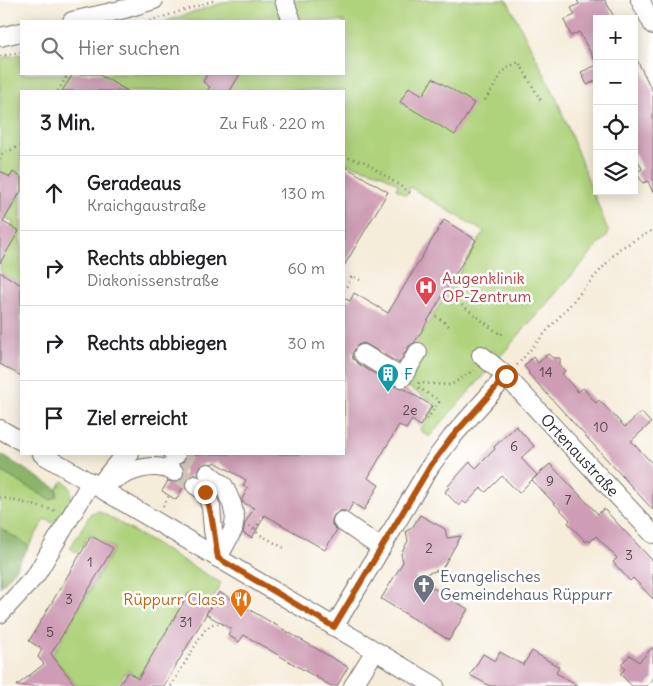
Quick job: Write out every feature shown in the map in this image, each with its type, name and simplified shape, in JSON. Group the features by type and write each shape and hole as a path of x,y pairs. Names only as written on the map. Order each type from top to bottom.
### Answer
{"street":[{"path":"76,20 154,0"},
{"path":"284,0 292,20"},
{"path":"640,0 653,25"},
{"path":"0,37 20,32"},
{"path":"363,354 402,378 418,352"},
{"name":"Ortenaustraße","path":"479,361 506,376 653,534"},
{"path":"334,627 431,465 452,437 506,376"},
{"path":"0,429 20,440"},
{"path":"44,455 435,686"},
{"path":"0,614 36,575 70,517 94,485 118,462 128,455"},
{"path":"94,485 140,468 158,467 174,472"},
{"path":"202,479 224,486 232,504 235,518 233,530 218,558"},
{"path":"342,521 381,548"},
{"path":"353,686 375,650"}],"path":[{"path":"153,20 216,0"},
{"path":"0,56 20,52"},
{"path":"485,100 506,68 520,62 541,101"},
{"path":"59,90 67,75"},
{"path":"0,159 4,153 20,146"},
{"path":"345,157 365,162 378,169 378,171 412,194"},
{"path":"506,376 619,248 653,230"},
{"path":"345,289 352,276 360,280"},
{"path":"462,305 501,335 504,331"},
{"path":"432,313 449,326"},
{"path":"427,419 439,402 418,387 419,383 451,385 479,361"},
{"path":"0,497 51,508 70,517"},
{"path":"265,515 255,529 259,534 284,548"},
{"path":"171,686 204,632 212,624 222,624 224,622"}],"green space":[{"path":"232,0 507,0 556,97 609,233 429,437 420,430 436,404 362,359 399,371 484,232 410,187 406,195 396,189 398,184 380,173 345,163 345,90 20,90 20,176 13,172 10,177 2,172 0,175 0,58 20,54 20,75 345,75 345,20 169,20"},
{"path":"20,193 20,284 0,272 0,263 13,222 5,218"},
{"path":"0,454 57,489 57,496 51,500 0,471"},
{"path":"0,471 51,500 57,496 57,489 63,481 70,490 69,502 57,525 45,519 29,546 0,528"},
{"path":"99,511 221,583 210,604 188,592 138,678 128,670 115,686 77,686 52,655 114,548 90,534 77,553 70,548 91,513"},
{"path":"0,528 29,546 12,574 0,587"}],"building":[{"path":"577,0 605,0 613,15 593,15 593,57 579,32 571,36 564,20 575,15 571,8 579,4"},
{"path":"638,62 653,92 653,193 648,181 643,183 638,175 638,171 642,169 638,160"},
{"path":"593,67 593,82 587,85 581,72"},
{"path":"72,75 100,75 126,90 63,90"},
{"path":"206,75 239,75 231,90 208,90 210,87 203,82"},
{"path":"433,78 474,103 455,135 400,102 409,87 423,95"},
{"path":"345,167 388,192 345,264"},
{"path":"0,171 10,177 13,172 20,176 20,193 3,222 19,231 0,263"},
{"path":"444,220 476,240 415,342 409,346 399,363 364,343 358,345 352,353 353,359 357,363 432,406 420,426 412,420 406,429 399,425 368,478 379,485 364,510 353,503 348,512 342,510 334,515 332,525 337,530 325,550 265,515 252,538 243,533 245,523 254,508 242,502 248,488 243,486 246,480 215,462 213,464 204,463 200,467 198,475 191,475 187,479 185,489 183,487 176,500 162,491 168,481 176,482 184,476 181,464 186,459 186,455 345,455 345,298 350,301 354,293 388,313"},
{"path":"0,272 20,284 20,375 0,364"},
{"path":"548,354 553,358 560,358 560,366 565,371 562,374 578,392 583,388 596,403 599,400 625,427 641,412 651,423 631,441 653,464 653,510 528,373 524,366 533,357 538,363"},
{"path":"516,426 534,446 521,458 537,475 519,493 502,476 486,492 481,488 466,504 463,501 459,506 445,492 448,486 470,462 476,468"},
{"path":"550,464 598,514 604,509 653,561 653,599 633,578 630,581 613,562 617,558 596,536 590,542 588,540 586,542 568,523 570,520 532,480"},
{"path":"420,515 445,529 447,538 461,536 442,569 415,577 468,609 449,640 381,599 403,562 401,554 408,541 406,531 412,528"},
{"path":"91,536 113,548 51,654 76,686 16,686 44,664 38,657 42,649 29,641"},
{"path":"219,592 348,667 337,686 331,686 244,635 239,642 228,635 231,629 206,614"},
{"path":"189,593 211,606 164,686 118,686 128,672 138,679"},
{"path":"653,647 653,679 647,686 632,686 620,674 625,669 621,664 630,655 639,662"},
{"path":"532,651 559,667 556,673 579,686 490,686 470,675 483,654 495,661 500,652 523,665"}],"tunnel":[{"path":"176,455 208,473"},
{"path":"174,472 195,485"}],"place":[{"name":"Augenklinik OP-Zentrum","path":"426,306"},
{"name":"F","path":"388,393"},
{"name":"Evangelisches Gemeindehaus Rüppurr","path":"424,604"},
{"name":"Rüppurr Class","path":"241,618"}],"route":[{"path":"205,492 211,507 218,558 334,627 419,482 452,437 506,376"}]}
